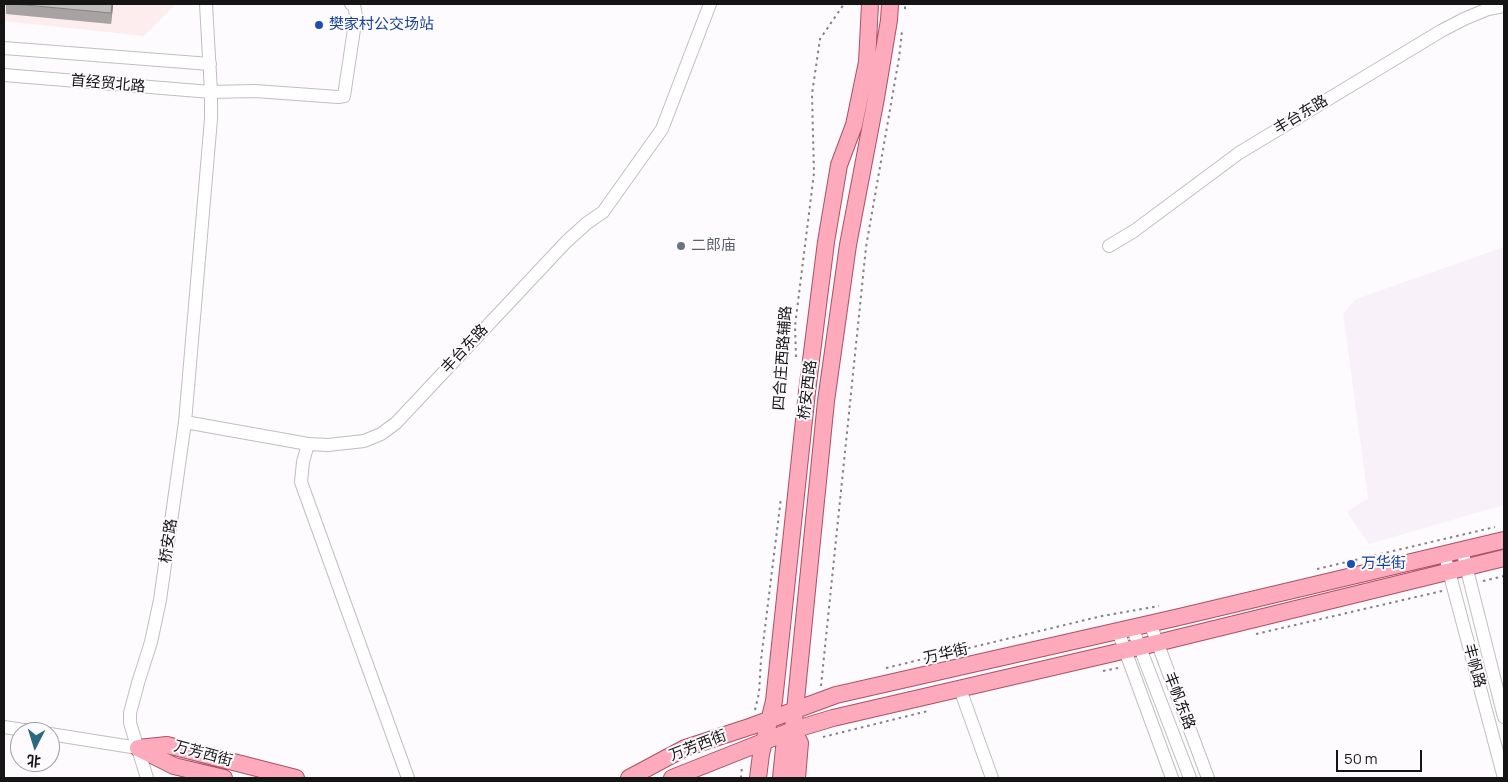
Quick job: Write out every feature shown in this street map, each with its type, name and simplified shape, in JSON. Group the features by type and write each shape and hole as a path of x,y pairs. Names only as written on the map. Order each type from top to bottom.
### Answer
{"main road":[{"name":"桥安西路","path":"758,778 774,701 807,392 826,242 839,165 854,125 867,62 870,4"},
{"name":"桥安西路","path":"781,778 784,748 794,730 796,692 826,402 848,245 876,98 890,4"},
{"name":"万华街","path":"770,718 836,695 1150,624 1462,550 1499,533"},
{"path":"764,742 833,718 1132,649 1504,558"},
{"name":"万芳西街","path":"629,778 685,748 752,726 770,718"},
{"path":"794,730 800,743 797,778"},
{"name":"万芳西街","path":"672,778 764,742"},
{"name":"万芳西街","path":"138,748 167,744 296,778"},
{"name":"万芳西街","path":"138,748 174,766 224,778"}],"street":[{"name":"桥安路","path":"147,778 130,724 130,713 158,614 185,422 211,119 206,4"},
{"name":"首经贸北路","path":"4,75 211,92 255,91 338,98 344,96 356,16 354,5 352,4"},
{"name":"丰台东路","path":"308,444 328,446 364,441 381,434 396,423 566,242 587,222 603,212 662,129 710,4"},
{"name":"丰台东路","path":"1109,246 1134,231 1239,153 1441,31 1488,9 1504,6"},
{"name":"首经贸北路","path":"4,48 210,64"},
{"path":"185,422 308,444 303,462 301,482 408,778"},
{"name":"丰帆路","path":"1462,550 1504,717"},
{"name":"丰帆路","path":"1444,554 1504,778"},
{"name":"丰帆东路","path":"1150,624 1208,778"},
{"path":"1125,629 1172,778"},
{"path":"1132,649 1190,778"},
{"path":"960,690 992,778"},
{"name":"万芳西街","path":"60,736 138,748"}],"path":[{"name":"四合庄西路辅路","path":"797,364 795,326 814,173 812,94 820,39 844,4"},
{"path":"904,16 905,4"},
{"path":"815,692 822,686 866,247 899,58 903,24"},
{"path":"752,726 759,693 761,660 781,492"},
{"path":"1312,570 1499,533"},
{"name":"万华街","path":"886,668 1102,616 1164,605"},
{"path":"796,692 822,686"}],"shaded area":[{"path":"4,4 176,4 144,36 4,21"},
{"path":"1504,247 1504,505 1369,544 1347,512 1368,498 1343,314 1356,299"}],"building":[{"path":"15,4 112,4 111,13"}],"place":[{"name":"樊家村公交场站","path":"319,25"},
{"name":"二郎庙","path":"681,246"},
{"name":"万华街","path":"1351,564"}]}
